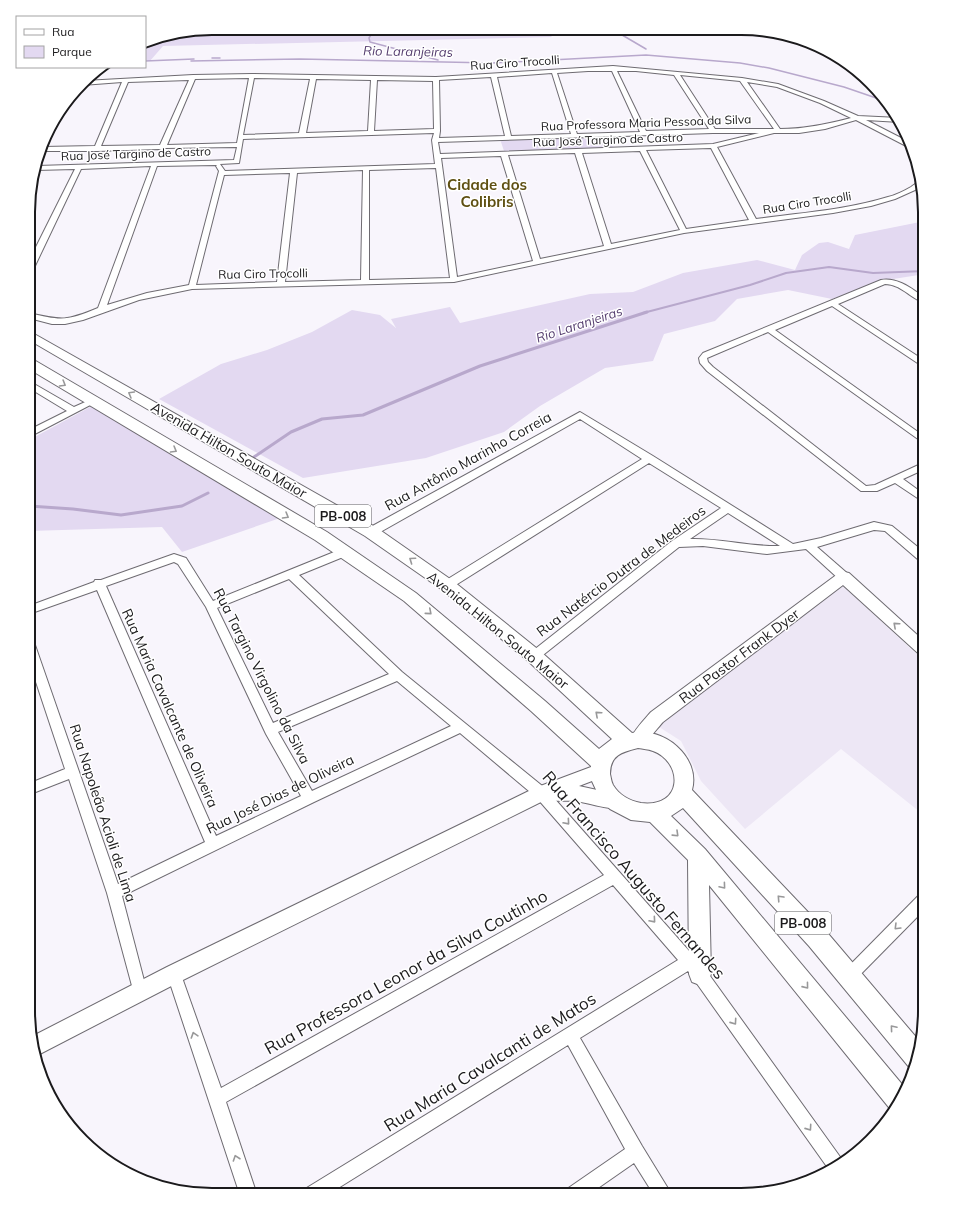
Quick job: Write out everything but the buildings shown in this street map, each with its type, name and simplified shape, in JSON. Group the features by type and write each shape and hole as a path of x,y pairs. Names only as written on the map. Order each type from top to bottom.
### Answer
{"main road":[{"name":"Avenida Hilton Souto Maior","path":"35,338 371,532 447,585 633,740"},
{"name":"Avenida Hilton Souto Maior","path":"35,368 314,532 410,597 538,706 600,767"},
{"path":"844,577 918,645"},
{"name":"Rua Pastor Frank Dyer","path":"633,740 657,717 844,577"},
{"path":"541,793 564,792 593,796 614,801 633,811 643,813 663,811 678,800 682,793 684,772 679,762 672,753 662,746 650,741 633,740 610,749 600,767 601,782 606,792 614,801"},
{"path":"38,1044 174,974 541,793 600,767"},
{"name":"PB-008","path":"682,793 817,938 913,1052"},
{"name":"PB-008","path":"654,813 698,856 896,1096"},
{"path":"694,968 698,856"}],"street":[{"name":"Rua Ciro Trocolli","path":"91,83 193,77 252,76 436,79 613,68 676,73 765,83 793,90 903,140"},
{"path":"613,68 644,133"},
{"path":"554,71 576,136"},
{"path":"676,73 713,131"},
{"path":"222,172 237,162 240,137 252,76"},
{"path":"494,76 509,138"},
{"path":"162,148 193,77"},
{"path":"302,136 313,78"},
{"path":"371,133 374,78"},
{"path":"436,79 435,140 454,280"},
{"path":"97,149 126,80"},
{"path":"742,80 778,130"},
{"path":"857,118 892,120"},
{"name":"Rua Professora Maria Pessoa da Silva","path":"435,140 814,129 857,118"},
{"name":"Rua José Targino de Castro","path":"437,156 643,150 712,146 778,130"},
{"path":"240,137 436,131"},
{"path":"46,149 162,148 240,145"},
{"path":"712,146 754,222"},
{"path":"643,150 684,231"},
{"path":"578,151 608,248"},
{"path":"504,154 536,262"},
{"path":"192,287 222,172 217,162"},
{"name":"Rua José Targino de Castro","path":"40,168 237,162"},
{"path":"101,310 155,164"},
{"name":"Rua José Targino de Castro","path":"222,172 438,166"},
{"path":"35,258 79,167"},
{"path":"365,283 366,168"},
{"path":"281,285 294,170"},
{"name":"Rua Ciro Trocolli","path":"35,317 54,322 64,322 85,317 101,310 152,294 192,287 454,280 684,231 833,211 871,204 893,198 916,187"},
{"path":"918,297 897,284 892,282 884,282 703,358 704,362 710,369 864,489 877,488 897,480 918,469"},
{"path":"832,303 918,359"},
{"path":"769,330 918,436"},
{"path":"35,388 74,411"},
{"path":"35,431 92,402"},
{"name":"Rua Antônio Marinho Correia","path":"371,532 580,415 650,458"},
{"path":"447,585 650,458 727,509 791,548"},
{"path":"897,480 918,495"},
{"name":"Rua Natércio Dutra de Medeiros","path":"534,656 676,544 727,509"},
{"path":"676,544 705,543 743,549 768,550 791,548 809,546 874,526 888,528 918,553"},
{"path":"809,546 844,577"},
{"path":"211,606 344,552"},
{"name":"Rua Targino Virgolino da Silva","path":"99,583 174,558 182,561 211,606 270,730 309,798"},
{"name":"Rua Francisco Augusto Fernandes","path":"291,574 398,675 541,793 694,968 833,1162"},
{"path":"35,608 99,583"},
{"name":"Rua Maria Cavalcante de Oliveira","path":"99,583 213,844"},
{"name":"Rua Napoleão Acioli de Lima","path":"35,662 114,893 140,992"},
{"path":"270,730 398,675"},
{"name":"Rua José Dias de Oliveira","path":"114,893 309,798 462,727"},
{"path":"35,787 73,772"},
{"name":"Rua Professora Leonor da Silva Coutinho","path":"216,1099 615,876"},
{"path":"849,976 918,906"},
{"name":"Rua Maria Cavalcanti de Matos","path":"322,1188 571,1036 694,968"},
{"path":"174,974 247,1188"},
{"path":"571,1036 636,1152 659,1188"},
{"path":"583,1188 636,1152"}],"shaded area":[{"path":"843,586 918,656 918,810 841,749 745,829 701,781 681,741 656,725"}],"green space":[{"path":"200,35 550,35 552,37 163,46 150,61 146,61 146,47 177,38"},
{"path":"600,137 615,148 504,151 500,139"},
{"path":"918,222 918,275 887,280 832,299 788,290 737,299 715,321 664,334 653,361 605,368 540,406 504,432 426,458 303,478 159,399 221,364 267,350 312,332 352,310 380,315 396,328 391,319 450,307 460,323 590,294 633,292 683,273 757,260 795,270 802,255 819,243 828,242 849,249 855,235"},
{"path":"92,406 286,516 182,552 162,527 35,531 35,437"}],"waterway":[{"path":"371,35 369,38 370,42 438,60"},
{"path":"622,35 646,49"},
{"name":"Rio Laranjeiras","path":"191,61 300,59 492,63 646,55 740,63 769,68 844,87 877,98"},
{"name":"Rio Laranjeiras","path":"212,58 220,58"},
{"path":"146,61 194,59"},
{"name":"Rio Laranjeiras","path":"643,313 750,285 786,273 829,267 873,273 918,271"},
{"name":"Rio Laranjeiras","path":"254,457 291,432 322,419 363,415 480,366 647,312"},
{"name":"Rio Laranjeiras","path":"35,506 121,515 182,506 208,493"}],"district":[{"name":"Cidade dos Colibris","path":"487,194"}]}
